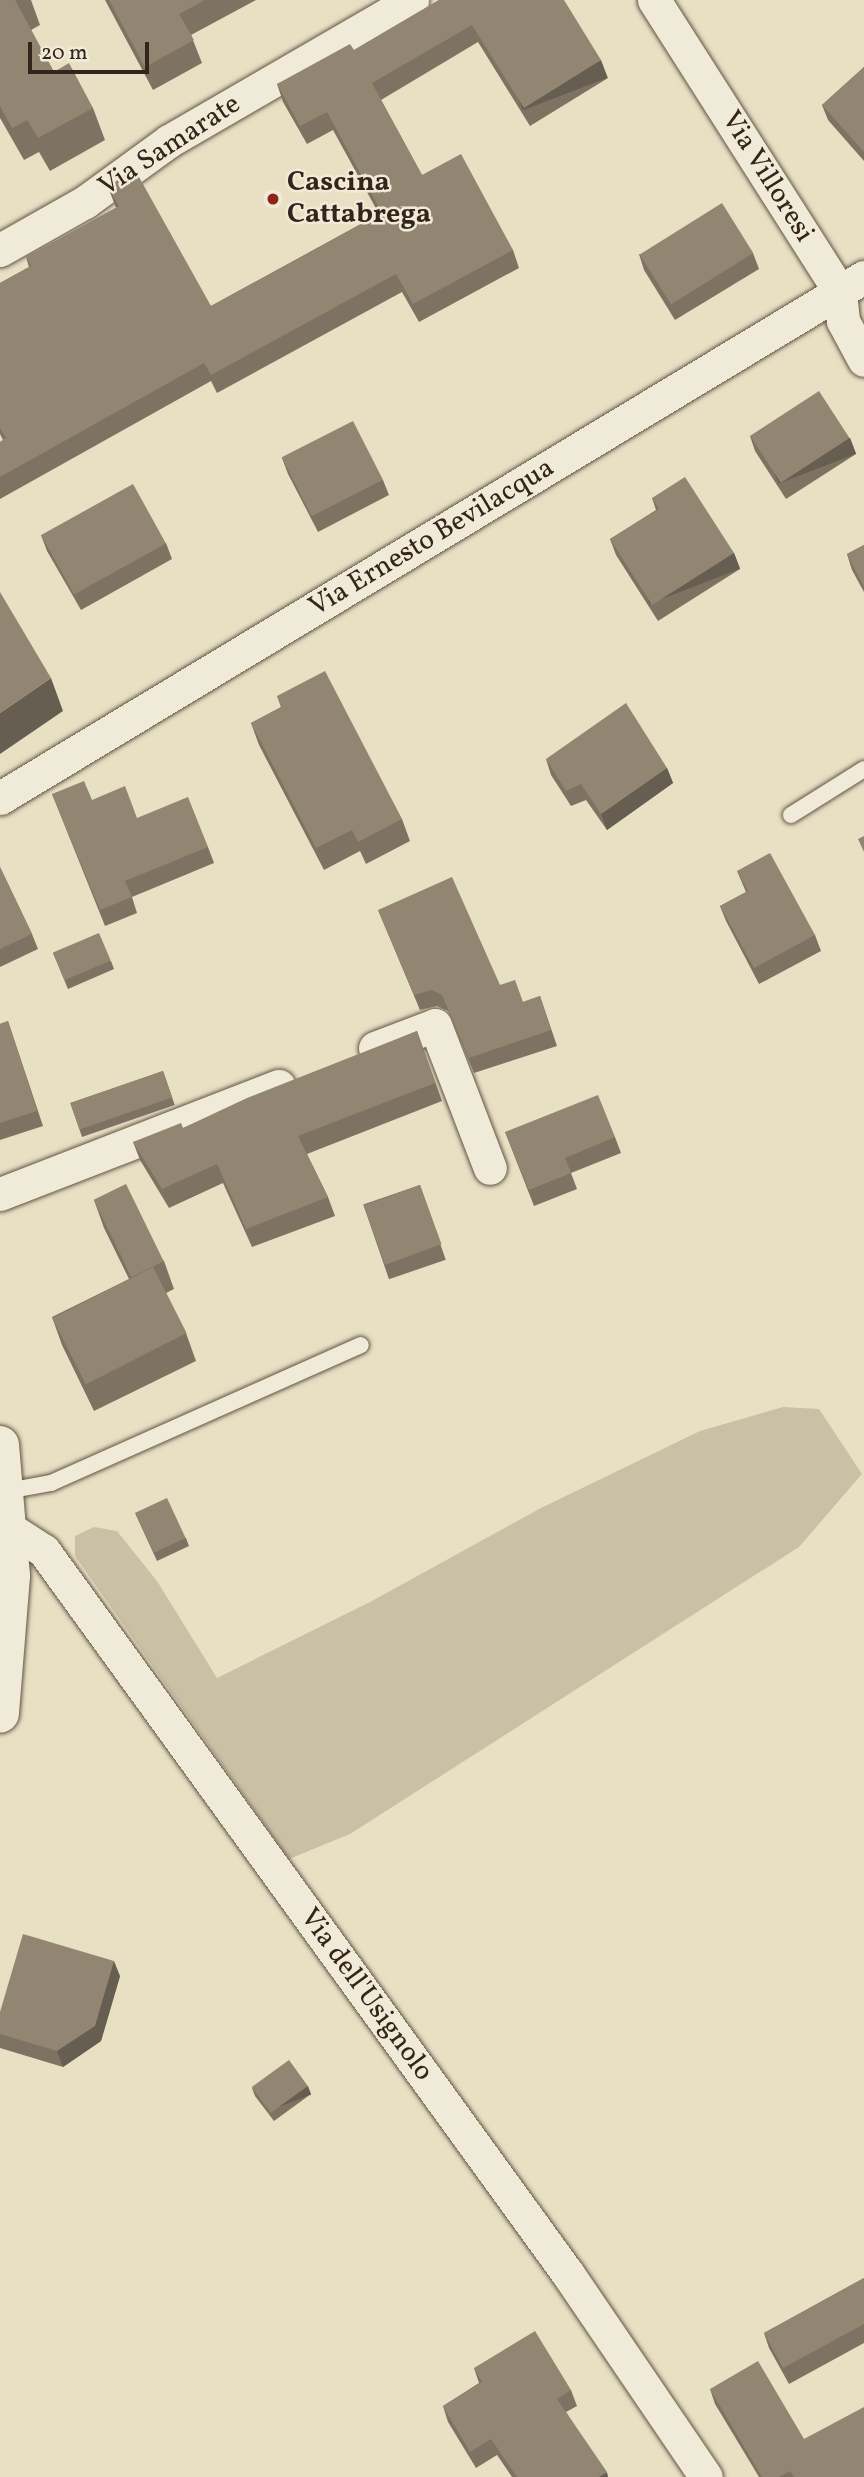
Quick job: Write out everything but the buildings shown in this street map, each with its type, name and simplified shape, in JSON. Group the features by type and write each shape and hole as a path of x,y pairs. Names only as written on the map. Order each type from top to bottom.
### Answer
{"street":[{"name":"Via Samarate","path":"0,250 85,202 169,141 412,0"},
{"name":"Via Villoresi","path":"654,0 852,285 843,321 864,360"},
{"name":"Via Ernesto Bevilacqua","path":"0,798 852,285"},
{"path":"346,1060 435,1025 490,1168"},
{"path":"0,1194 307,1075"},
{"path":"0,1445 10,1529 9,1637 0,1714"},
{"name":"Via dell'Usignolo","path":"10,1529 44,1551 568,2274 706,2477"}],"lane":[{"path":"792,815 864,769"},
{"path":"7,1492 51,1483 361,1345"}],"shaded area":[{"path":"783,1407 819,1409 862,1474 799,1547 350,1834 289,1859 75,1556 75,1536 94,1527 117,1531 157,1581 217,1678 372,1601 541,1508 700,1431"}],"place":[{"name":"Cascina Cattabrega","path":"273,199"}]}
